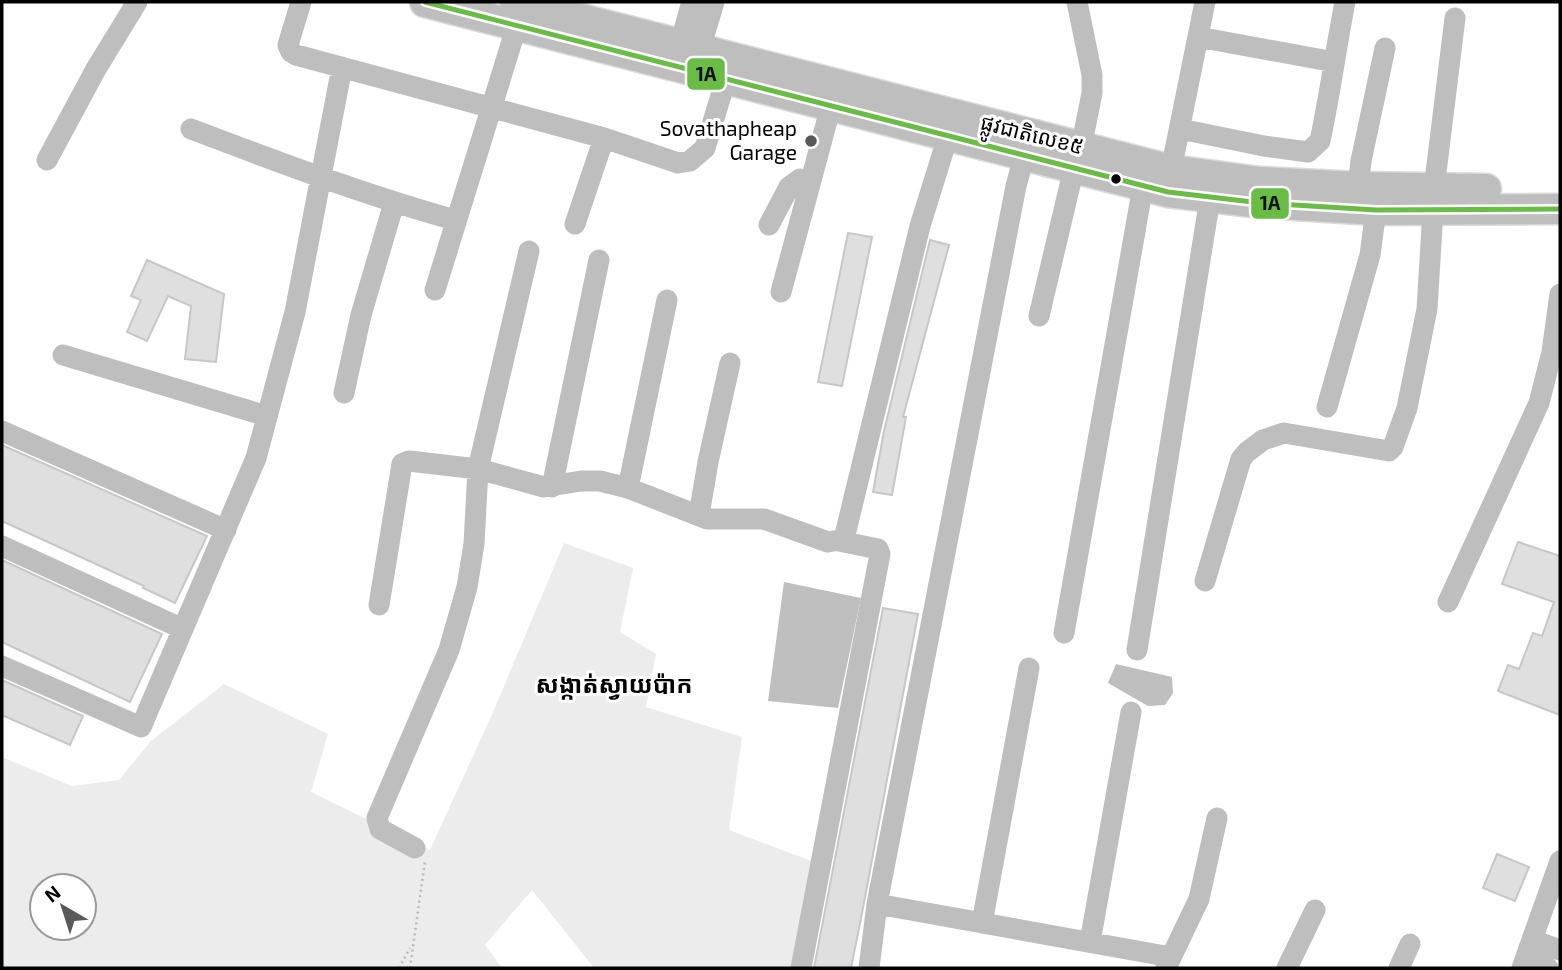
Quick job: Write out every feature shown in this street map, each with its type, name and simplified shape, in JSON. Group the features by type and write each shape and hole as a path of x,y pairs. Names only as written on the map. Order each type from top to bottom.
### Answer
{"highway":[{"name":"ផ្លូវជាតិលេខ៥","path":"425,2 516,14 690,47 743,76 831,106 898,112 948,136 1027,145"},
{"name":"ផ្លូវជាតិលេខ៥","path":"516,14 743,76 1078,158 1171,170 1212,187"},
{"name":"ផ្លូវជាតិលេខ៥","path":"1078,158 1143,186 1212,187 1260,182 1367,199 1433,199 1560,190"},
{"name":"ផ្លូវជាតិលេខ៥","path":"1433,199 1560,209"}],"street":[{"path":"47,160 96,69 137,2"},
{"path":"301,2 288,45 291,52 604,138 678,163 691,161 705,148 743,76"},
{"path":"690,47 692,2"},
{"path":"690,47 714,2"},
{"path":"1039,316 1092,93 1077,2"},
{"path":"1171,170 1205,2"},
{"path":"1180,129 1308,152 1320,141 1334,76 1345,2"},
{"path":"435,290 516,14"},
{"path":"1205,580 1241,459 1254,447 1284,433 1389,451 1393,447 1407,408 1427,309 1433,199 1455,18"},
{"path":"1198,37 1329,61 1334,65"},
{"path":"1327,407 1370,255 1367,199 1361,161 1385,48"},
{"path":"2,666 141,727 256,458 295,312 342,66"},
{"path":"781,292 831,106"},
{"path":"191,129 322,179 455,220"},
{"path":"839,541 844,539 847,531 920,226 948,136"},
{"path":"575,224 604,138"},
{"path":"869,968 877,904 1016,186 1027,145"},
{"path":"769,225 789,187 800,179 810,182"},
{"path":"1063,633 1143,186"},
{"path":"1137,650 1212,187"},
{"path":"344,393 361,315 394,203"},
{"path":"420,854 380,829 377,818 449,650 467,587 474,544 478,469 529,251"},
{"path":"552,487 599,260"},
{"path":"1448,602 1539,403 1552,352 1560,294"},
{"path":"628,488 667,300"},
{"path":"63,355 267,416"},
{"path":"699,515 730,363"},
{"path":"2,431 226,530"},
{"path":"379,605 402,463 409,461 478,469 552,487 591,480 628,488 707,519 764,519 828,542 839,541 878,549 880,554 801,968"},
{"path":"2,546 183,629"},
{"path":"982,923 1028,668"},
{"path":"1090,943 1131,712"},
{"path":"877,904 1090,943 1169,963 1199,899 1217,818"},
{"path":"1526,956 1560,861"},
{"path":"1287,968 1315,910"},
{"path":"1399,968 1410,944"},
{"path":"1526,956 1560,950"},
{"path":"1526,956 1548,968"}],"path":[{"path":"410,968 421,898 420,854"},
{"path":"399,968 412,945"}],"shaded area":[{"path":"564,543 633,568 620,632 656,654 646,707 742,737 729,830 817,863 797,968 594,968 532,890 485,945 502,968 2,968 2,757 72,786 119,780 151,741 224,684 328,734 311,792 430,850 494,710"},
{"path":"784,582 861,598 838,708 768,701"},
{"path":"1116,664 1172,677 1173,693 1165,705 1148,706 1108,683"}],"building":[{"path":"848,233 872,237 842,386 818,382"},
{"path":"930,240 949,245 903,417 906,417 892,495 873,492 884,431"},
{"path":"147,260 224,294 216,362 185,359 191,306 168,296 147,341 127,332 141,300 131,296"},
{"path":"2,445 207,536 175,603 2,521"},
{"path":"1518,542 1560,556 1560,715 1498,691 1508,665 1519,669 1533,633 1542,636 1554,602 1502,584"},
{"path":"2,560 162,634 130,702 2,642"},
{"path":"883,608 918,614 863,908 851,968 814,968"},
{"path":"2,680 83,716 70,745 2,715"},
{"path":"1497,854 1529,867 1515,901 1483,888"}],"transit line":[{"name":"1A","path":"425,2 1168,192 1261,203 1376,210 1560,209"}],"place":[{"name":"Sovathapheap Garage","path":"811,141"}],"district":[{"name":"សង្កាត់ស្វាយប៉ាក","path":"614,685"}]}
